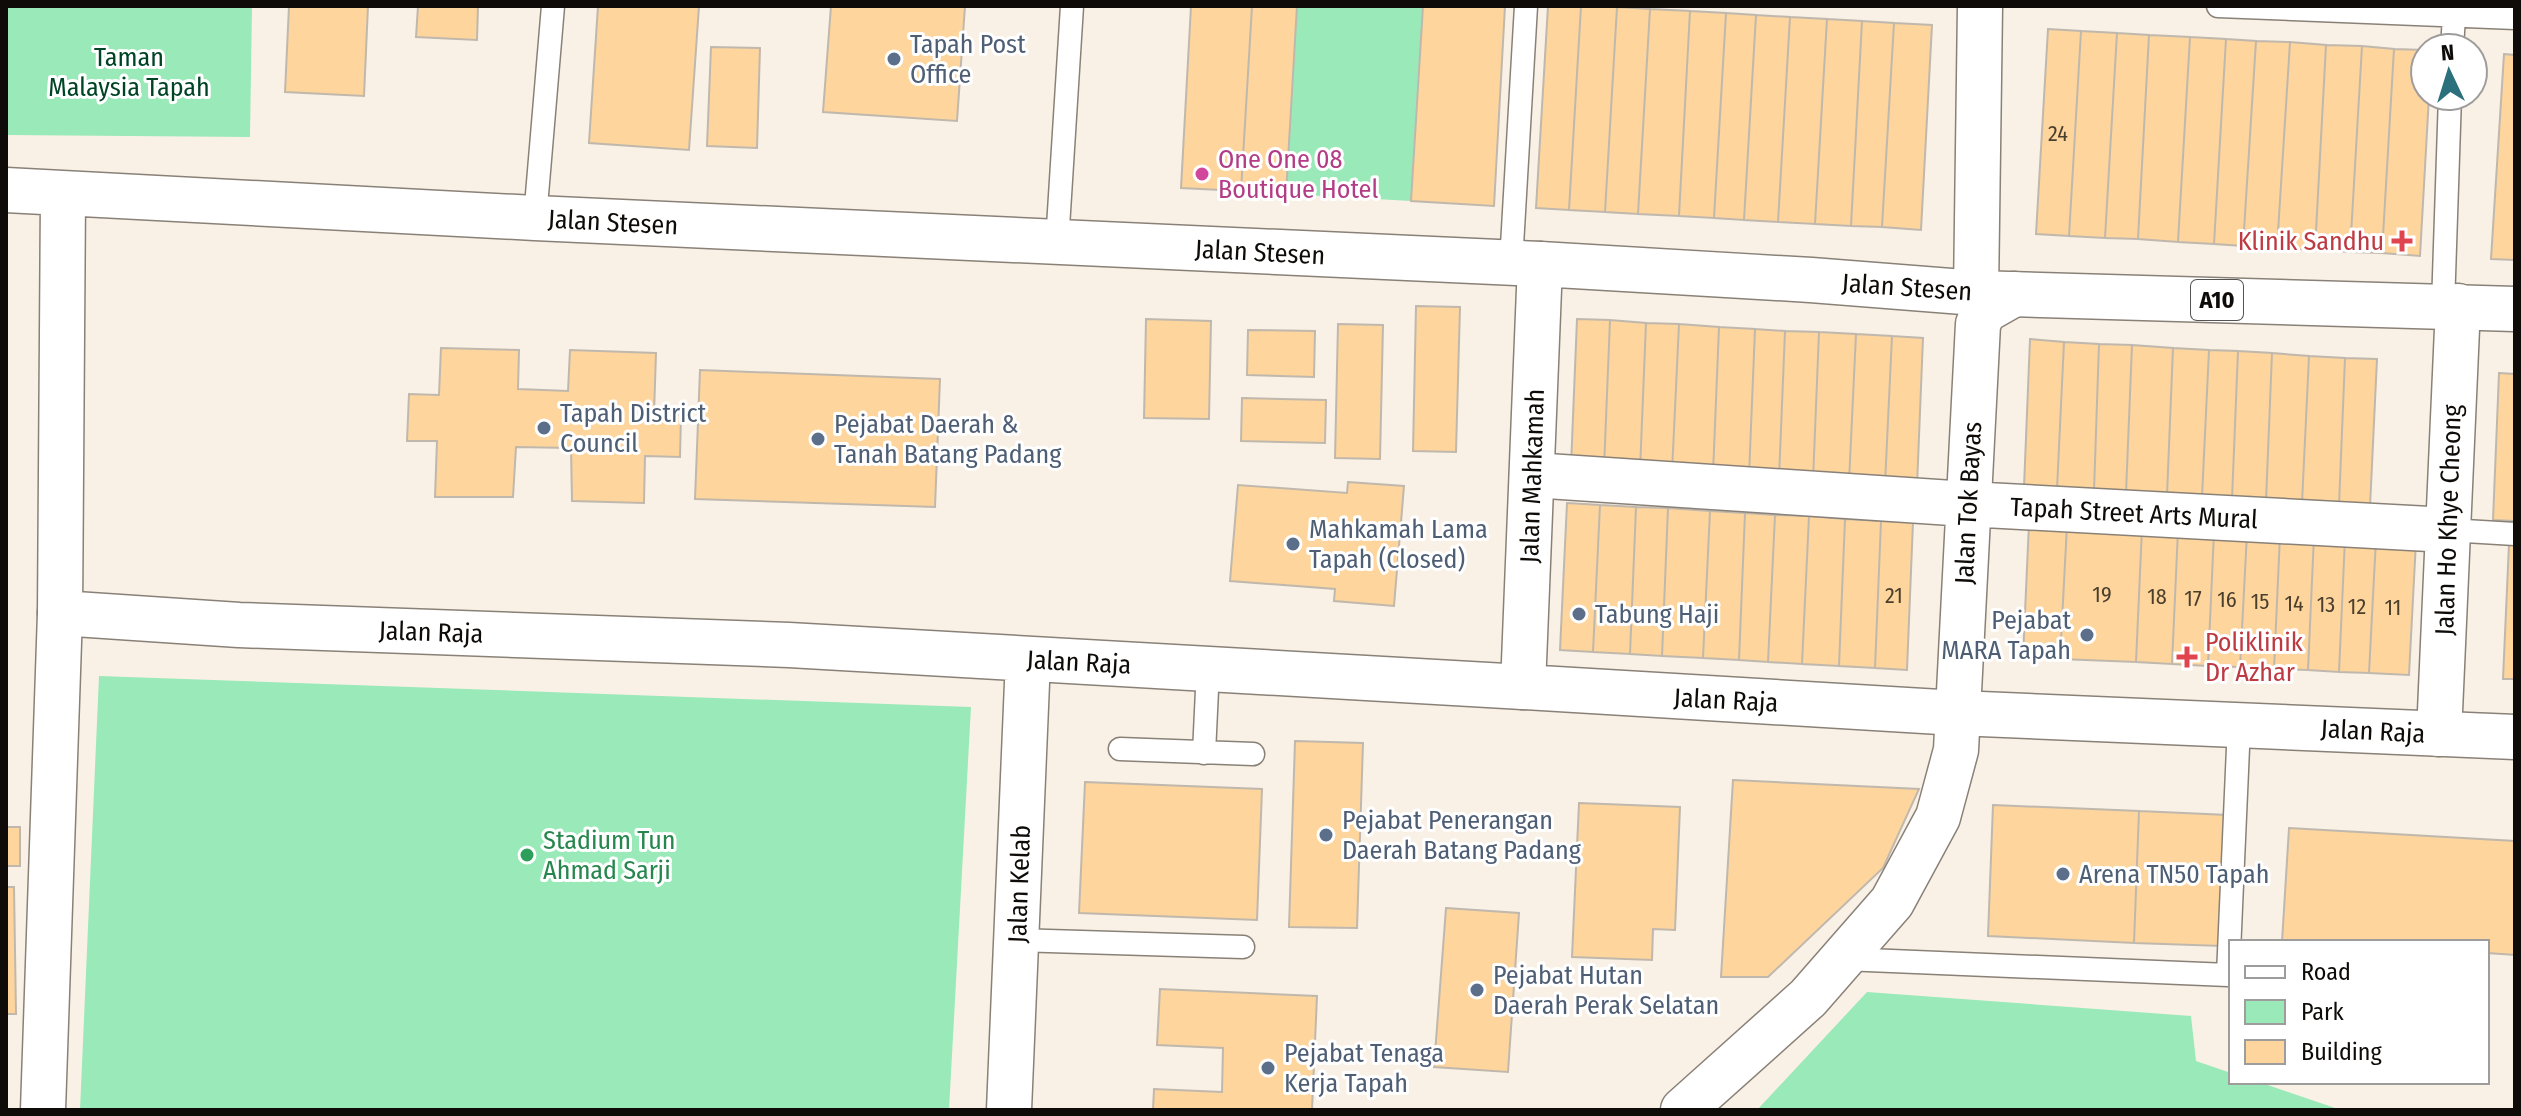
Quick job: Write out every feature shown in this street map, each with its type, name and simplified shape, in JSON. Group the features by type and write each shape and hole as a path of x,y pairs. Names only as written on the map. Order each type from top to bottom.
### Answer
{"main road":[{"name":"Jalan Tok Bayas","path":"1683,1110 1808,998 1844,959 1892,902 1938,817 1956,750 1967,504 1989,303 1980,6"},
{"name":"Jalan Stesen","path":"6,190 1811,280 1989,303 2515,309"},
{"path":"43,1110 60,613 63,195"},
{"name":"Jalan Mahkamah","path":"1523,687 1532,475 1525,264"},
{"name":"Jalan Ho Khye Cheong","path":"2439,734 2448,530 2450,306"},
{"name":"Tapah Street Arts Mural","path":"1532,475 1967,504 2448,530"},
{"name":"Jalan Raja","path":"60,613 239,625 789,645 1523,687 1958,698 2239,725 2515,737"},
{"name":"Jalan Kelab","path":"1009,1110 1028,659"}],"lane":[{"path":"535,218 553,6"},
{"path":"1057,243 1072,6"},
{"path":"1525,264 1526,6"},
{"path":"2218,6 2515,18"},
{"path":"2453,32 2454,16"},
{"path":"2450,112 2450,306"},
{"path":"2448,530 2515,534"},
{"path":"1204,753 1208,669"},
{"path":"2230,940 2239,725"},
{"path":"1120,749 1253,754"},
{"path":"1016,940 1243,947"},
{"path":"1844,959 2228,975 2229,952"}],"green space":[{"name":"Taman Malaysia Tapah","path":"6,6 252,6 250,137 6,135"},
{"path":"1297,6 1423,6 1411,201 1286,194"},
{"name":"Stadium Tun Ahmad Sarji","path":"99,676 971,707 949,1110 80,1110"},
{"path":"1867,992 2191,1016 2196,1061 2229,1072 2229,1084 2265,1084 2341,1110 1757,1110"}],"building":[{"path":"289,6 368,6 364,96 285,92"},
{"path":"418,6 478,6 477,40 416,37"},
{"path":"598,6 699,6 689,150 589,143"},
{"name":"Tapah Post Office","path":"831,6 965,6 957,121 823,112"},
{"path":"1191,6 1252,6 1241,191 1181,188"},
{"path":"1252,6 1297,6 1286,194 1241,191"},
{"path":"1423,6 1505,6 1494,206 1411,201"},
{"path":"1548,6 1581,6 1569,210 1536,208"},
{"path":"1581,6 1617,7 1605,212 1569,210"},
{"path":"1617,7 1650,9 1638,214 1605,212"},
{"path":"1650,9 1690,11 1679,216 1638,214"},
{"path":"1690,11 1726,13 1714,218 1679,216"},
{"path":"1726,13 1756,15 1744,220 1714,218"},
{"path":"1756,15 1790,17 1778,222 1744,220"},
{"path":"1790,17 1827,19 1815,224 1778,222"},
{"path":"1827,19 1862,21 1851,226 1815,224"},
{"path":"1862,21 1894,23 1882,227 1851,226"},
{"path":"1894,23 1932,25 1921,230 1882,227"},
{"path":"2048,29 2081,31 2069,236 2036,234"},
{"path":"2081,31 2117,33 2105,238 2069,236"},
{"path":"2117,33 2149,35 2138,239 2105,238"},
{"path":"2149,35 2190,37 2178,242 2138,239"},
{"path":"2190,37 2226,39 2214,244 2178,242"},
{"path":"2226,39 2256,41 2243,246 2214,244"},
{"path":"2256,41 2290,42 2277,248 2243,246"},
{"path":"2290,42 2326,45 2315,250 2277,248"},
{"path":"2326,45 2362,46 2350,252 2315,250"},
{"path":"2362,46 2394,49 2382,253 2350,252"},
{"path":"711,47 760,48 757,148 707,146"},
{"path":"2394,49 2409,49 2409,112 2428,112 2420,256 2382,253"},
{"path":"2504,54 2515,55 2515,260 2491,259"},
{"path":"1416,306 1460,307 1456,452 1413,451"},
{"path":"1146,319 1211,321 1209,419 1144,418"},
{"path":"1577,319 1610,320 1604,468 1571,466"},
{"path":"1610,320 1646,323 1640,470 1604,468"},
{"path":"1646,323 1679,324 1672,472 1640,470"},
{"path":"1338,324 1383,325 1380,459 1335,458"},
{"path":"1679,324 1719,327 1713,474 1672,472"},
{"path":"1719,327 1755,329 1749,476 1713,474"},
{"path":"1755,329 1785,331 1779,478 1749,476"},
{"path":"1248,330 1315,331 1314,377 1247,375"},
{"path":"1785,331 1819,332 1813,480 1779,478"},
{"path":"1819,332 1856,334 1849,482 1813,480"},
{"path":"1856,334 1892,336 1885,484 1849,482"},
{"path":"1892,336 1923,338 1917,486 1885,484"},
{"path":"2030,339 2064,342 2057,489 2024,487"},
{"path":"2064,342 2099,344 2094,491 2057,489"},
{"path":"2099,344 2132,345 2126,493 2094,491"},
{"path":"2132,345 2173,348 2167,495 2126,493"},
{"name":"Tapah District Council","path":"441,348 519,350 518,389 568,391 570,350 656,353 654,414 681,415 680,457 645,456 644,503 572,501 571,448 516,447 513,497 435,497 437,441 407,441 409,394 439,395"},
{"path":"2173,348 2209,350 2202,497 2167,495"},
{"path":"2209,350 2238,351 2232,499 2202,497"},
{"path":"2238,351 2272,353 2266,501 2232,499"},
{"path":"2272,353 2309,356 2302,503 2266,501"},
{"path":"2309,356 2345,358 2339,505 2302,503"},
{"path":"2345,358 2377,359 2370,507 2339,505"},
{"name":"Pejabat Daerah & Tanah Batang Padang","path":"700,370 940,379 935,507 695,499"},
{"path":"2499,373 2515,374 2515,521 2493,520"},
{"path":"1242,398 1326,400 1325,443 1241,441"},
{"path":"1348,482 1404,486 1394,606 1334,601 1335,589 1230,581 1238,485 1347,493"},
{"path":"1567,503 1600,505 1593,652 1560,650"},
{"path":"1600,505 1636,507 1630,654 1593,652"},
{"path":"1636,507 1668,508 1662,656 1630,654"},
{"path":"1668,508 1710,511 1703,658 1662,656"},
{"path":"1710,511 1745,513 1739,660 1703,658"},
{"path":"1745,513 1775,515 1768,662 1739,660"},
{"path":"1775,515 1809,516 1802,664 1768,662"},
{"path":"1809,516 1845,519 1839,666 1802,664"},
{"path":"1845,519 1881,521 1875,668 1839,666"},
{"path":"1881,521 1913,522 1907,670 1875,668"},
{"path":"2029,523 2067,525 2060,659 2023,657"},
{"path":"2067,525 2142,528 2136,662 2060,659"},
{"path":"2142,528 2178,530 2172,664 2136,662"},
{"path":"2178,530 2214,532 2208,666 2172,664"},
{"path":"2214,532 2247,533 2240,667 2208,666"},
{"path":"2247,533 2280,535 2274,669 2240,667"},
{"path":"2280,535 2314,536 2308,670 2274,669"},
{"path":"2314,536 2345,538 2339,672 2308,670"},
{"path":"2345,538 2376,539 2369,673 2339,672"},
{"path":"2376,539 2416,541 2409,675 2369,673"},
{"path":"2509,544 2515,544 2515,679 2503,679"},
{"name":"Pejabat Penerangan Daerah Batang Padang","path":"1295,741 1363,743 1357,928 1289,927"},
{"path":"1733,780 1919,789 1883,868 1768,977 1721,977"},
{"path":"1085,782 1262,789 1257,920 1079,913"},
{"path":"1579,803 1680,807 1675,930 1653,929 1652,960 1572,957"},
{"name":"Arena TN50 Tapah","path":"1993,805 2139,811 2134,943 1988,936"},
{"path":"2139,811 2228,815 2222,946 2134,943"},
{"path":"6,827 20,827 20,866 6,866"},
{"path":"2289,828 2515,841 2515,955 2489,953 2489,940 2282,940"},
{"path":"6,887 14,887 16,1014 6,1014"},
{"name":"Pejabat Hutan Daerah Perak Selatan","path":"1446,908 1519,913 1508,1072 1434,1067"},
{"name":"Pejabat Tenaga Kerja Tapah","path":"1160,989 1317,996 1312,1110 1153,1110 1154,1089 1222,1092 1223,1048 1157,1045"}],"place":[{"name":"Tapah Post Office","path":"894,59"},
{"name":"One One 08 Boutique Hotel","path":"1202,174"},
{"name":"Klinik Sandhu","path":"2402,241"},
{"name":"Tapah District Council","path":"544,428"},
{"name":"Pejabat Daerah & Tanah Batang Padang","path":"818,439"},
{"name":"Mahkamah Lama Tapah (Closed)","path":"1293,544"},
{"name":"Tabung Haji","path":"1579,614"},
{"name":"Pejabat MARA Tapah","path":"2087,635"},
{"name":"Poliklinik Dr Azhar","path":"2187,657"},
{"name":"Pejabat Penerangan Daerah Batang Padang","path":"1326,835"},
{"name":"Stadium Tun Ahmad Sarji","path":"527,855"},
{"name":"Arena TN50 Tapah","path":"2063,874"},
{"name":"Pejabat Hutan Daerah Perak Selatan","path":"1477,990"},
{"name":"Pejabat Tenaga Kerja Tapah","path":"1268,1068"}]}
